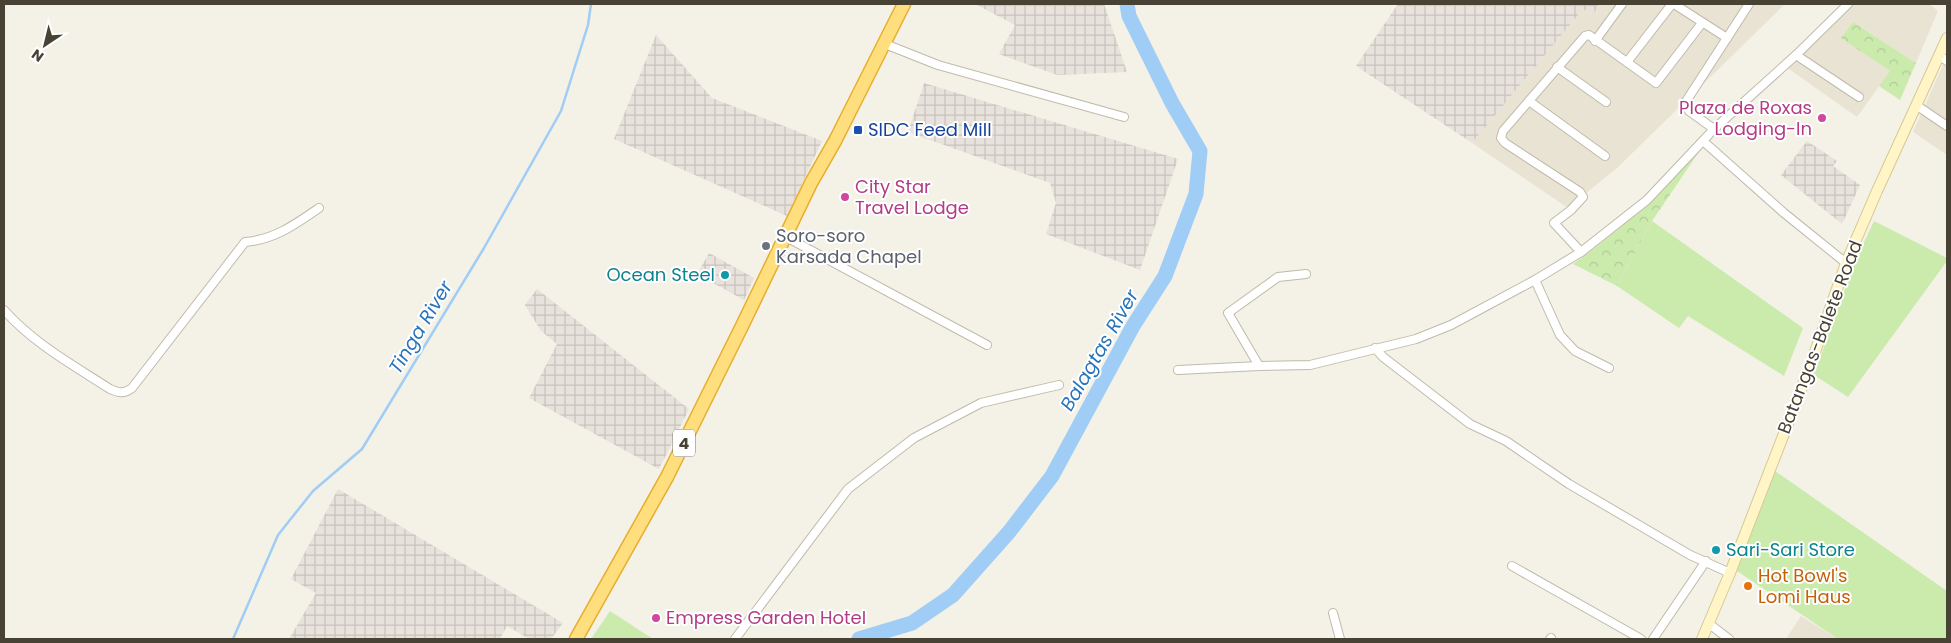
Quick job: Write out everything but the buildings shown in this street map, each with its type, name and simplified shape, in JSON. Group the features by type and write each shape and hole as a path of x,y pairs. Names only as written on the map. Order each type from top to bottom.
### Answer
{"highway":[{"name":"4","path":"576,639 667,477 811,183 885,44 904,4"}],"main road":[{"name":"Batangas-Balete Road","path":"1702,639 1809,370 1846,263 1916,105 1943,59 1947,38"}],"street":[{"path":"1595,41 1622,4"},
{"path":"1627,62 1673,4 1727,38"},
{"path":"1714,129 1689,111 1684,103 1749,4"},
{"path":"1178,370 1310,365 1416,339 1451,325 1535,280 1581,252 1647,200 1714,129 1796,55 1848,4"},
{"path":"1581,252 1554,223 1581,201 1583,197 1580,192 1505,143 1502,138 1503,131 1585,36 1589,35 1656,83 1702,23"},
{"path":"885,44 938,64 1124,117"},
{"path":"1796,55 1859,97"},
{"path":"1557,67 1606,102"},
{"path":"1529,101 1605,156"},
{"path":"1916,105 1947,126"},
{"path":"1703,141 1792,219 1846,263"},
{"path":"4,310 18,326 43,346 110,389 118,393 126,392 132,388 245,242 259,241 291,228 319,208"},
{"path":"786,237 987,345"},
{"path":"1259,366 1228,314 1278,277 1306,274"},
{"path":"1535,280 1560,335 1575,351 1608,368"},
{"path":"1376,348 1383,357 1470,424 1506,441 1569,484 1690,555 1730,572"},
{"path":"735,639 848,490 914,438 981,403 1059,385"},
{"path":"1652,639 1706,561"},
{"path":"1512,566 1640,639"},
{"path":"1333,613 1340,639"},
{"path":"1708,623 1729,639"}],"shaded area":[{"path":"975,4 1104,4 1127,72 1057,75 999,54 1015,25"},
{"path":"1398,4 1599,4 1593,15 1583,9 1472,143 1356,66"},
{"path":"1599,4 1785,4 1618,167 1568,208 1472,143 1583,9 1592,15"},
{"path":"1852,4 1929,4 1938,11 1916,63 1853,22 1842,38 1890,71 1857,117 1786,67"},
{"path":"656,35 712,98 822,141 787,216 614,139"},
{"path":"1947,56 1947,155 1913,132"},
{"name":"SIDC Feed Mill","path":"924,83 1178,159 1140,270 1046,234 1056,203 1050,183 908,132"},
{"path":"1807,141 1837,161 1833,166 1860,185 1842,224 1781,175"},
{"name":"Ocean Steel","path":"709,253 754,278 744,300 697,274"},
{"path":"537,289 689,409 659,469 529,398 557,344 541,331 525,305"},
{"path":"338,489 563,623 551,639 529,639 507,626 500,639 289,639 316,593 291,579"},
{"path":"1801,616 1838,639 1786,639"}],"green space":[{"path":"1853,22 1916,63 1900,100 1879,86 1890,71 1841,38"},
{"path":"1703,146 1652,221 1617,286 1573,264 1625,223"},
{"path":"1652,221 1803,328 1784,376 1688,316 1679,328 1617,286"},
{"path":"1874,221 1947,258 1947,261 1848,397 1814,375 1854,264"},
{"path":"1775,471 1947,591 1947,639 1838,639 1737,571"},
{"path":"610,611 653,639 591,639"}],"waterway":[{"name":"Tinga River","path":"233,639 278,535 313,491 362,449 484,248 561,111 588,25 591,4"},
{"name":"Balagtas River","path":"859,639 912,623 953,595 1009,532 1052,476 1133,326 1165,276 1196,194 1200,151 1172,103 1129,16 1127,4"}],"place":[{"name":"Plaza de Roxas Lodging-In","path":"1822,118"},
{"name":"SIDC Feed Mill","path":"858,130"},
{"name":"City Star Travel Lodge","path":"845,197"},
{"name":"Soro-soro Karsada Chapel","path":"766,246"},
{"name":"Ocean Steel","path":"725,275"},
{"name":"Sari-Sari Store","path":"1716,550"},
{"name":"Hot Bowl's Lomi Haus","path":"1748,586"},
{"name":"Empress Garden Hotel","path":"656,618"}]}
